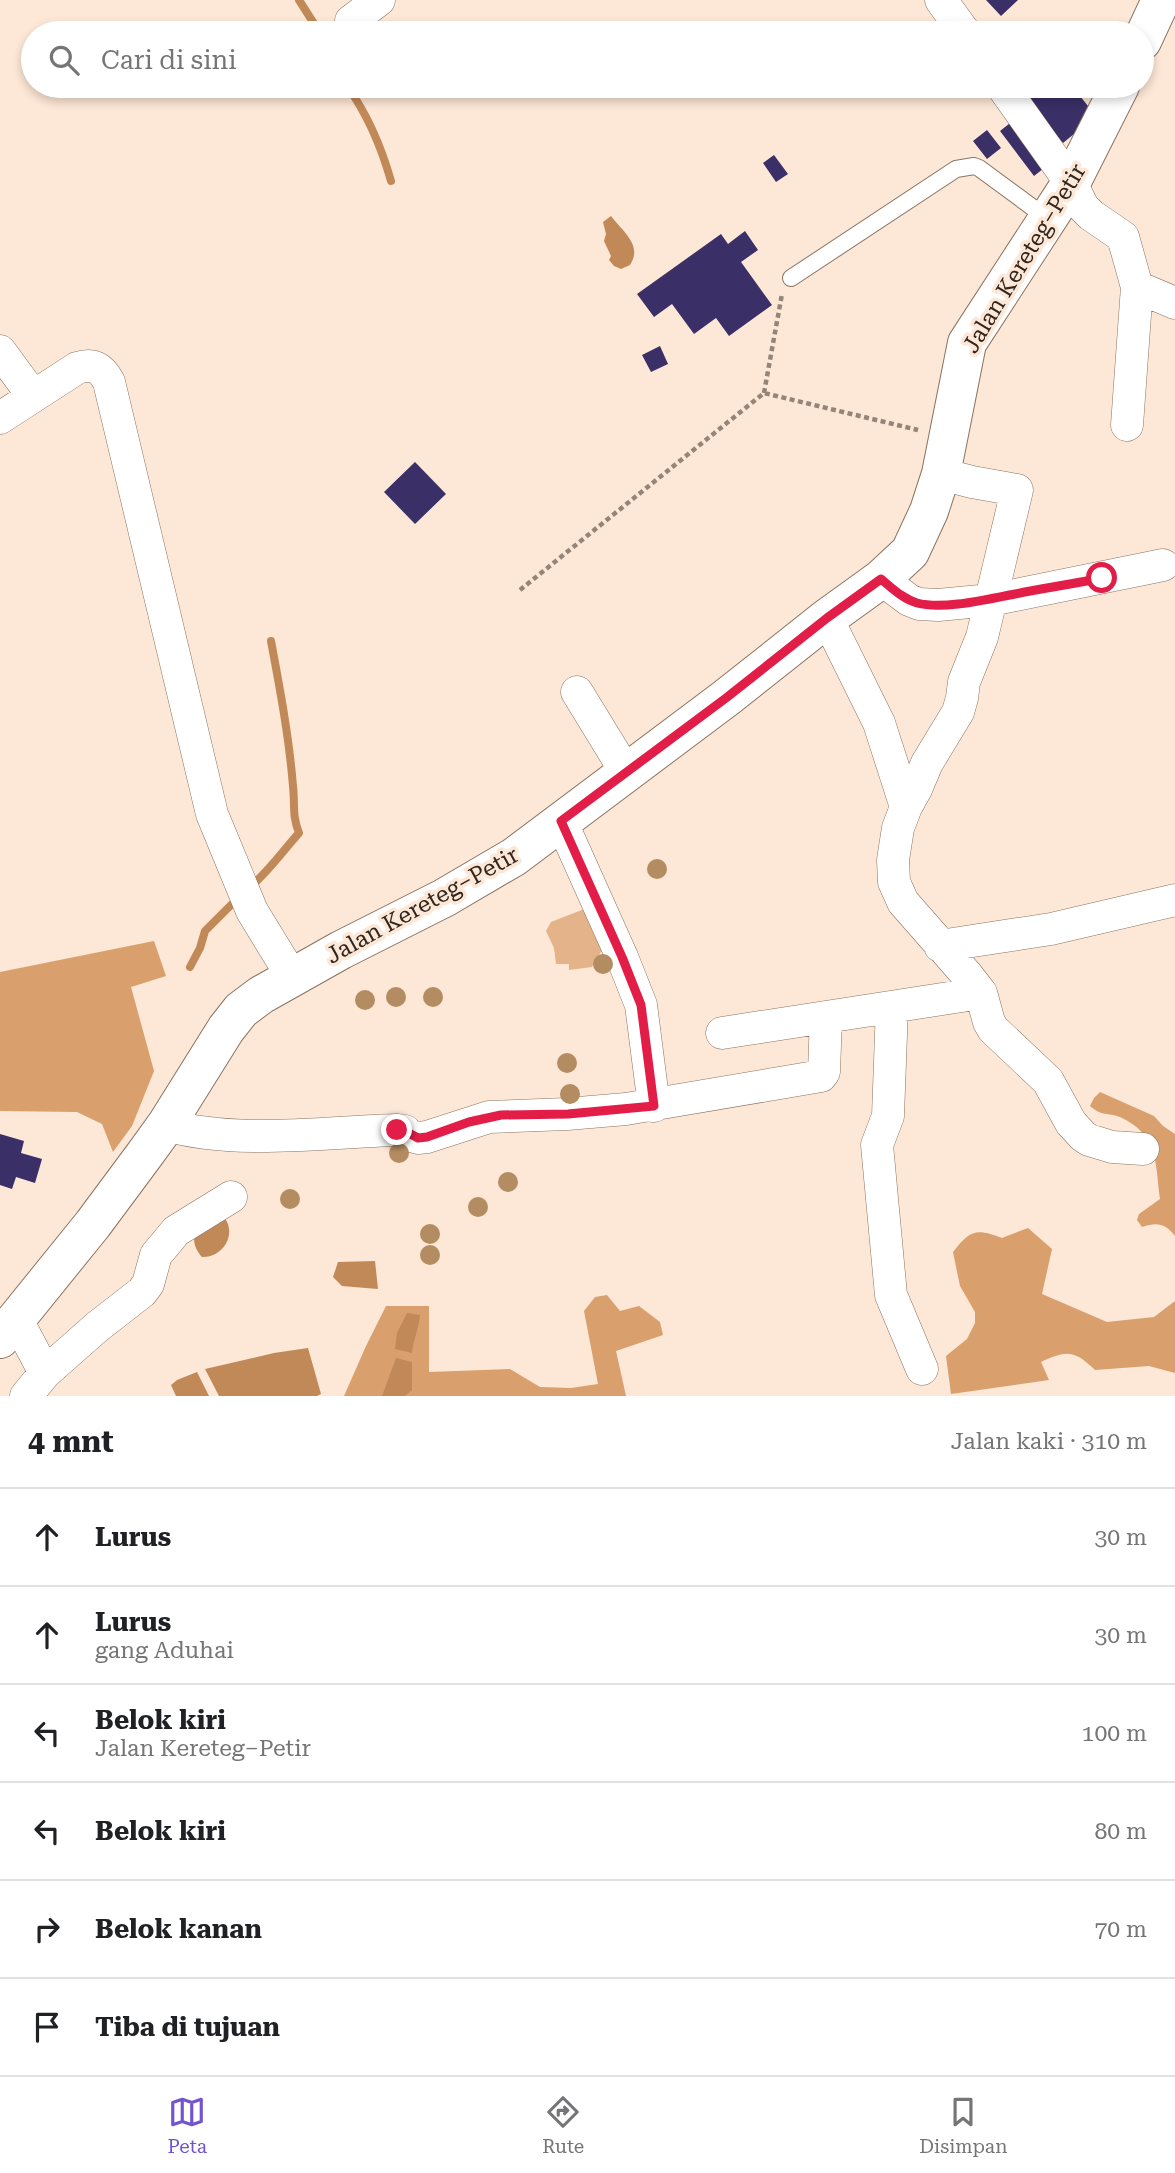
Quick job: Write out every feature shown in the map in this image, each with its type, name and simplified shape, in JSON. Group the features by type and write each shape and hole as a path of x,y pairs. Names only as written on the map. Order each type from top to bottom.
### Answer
{"street":[{"path":"351,21 379,0"},
{"path":"941,0 956,21"},
{"path":"1151,21 1161,0"},
{"path":"1011,98 1071,183 1083,207 1123,237 1137,287 1126,425"},
{"name":"Jalan Kereteg–Petir","path":"8,1329 93,1224 166,1125 234,1019 261,995 514,857 881,579 910,552 929,511 941,474 967,343 1071,183 1114,98"},
{"path":"1137,287 1175,303"},
{"path":"0,351 33,396"},
{"path":"0,418 77,368 96,366 104,372 109,382 212,814 252,911 293,978"},
{"path":"941,474 1017,490 977,653 964,682 958,712 927,763 898,828 893,860 894,882 903,902 981,993 993,1029 1048,1081 1077,1130 1096,1143 1143,1149"},
{"path":"881,579 899,594 919,604 938,605 991,600 1163,565"},
{"path":"827,618 879,723 906,807"},
{"path":"578,692 626,772"},
{"path":"561,821 641,1005 654,1106"},
{"path":"940,946 1051,929 1175,900"},
{"path":"722,1033 981,993"},
{"path":"892,1007 888,1116 877,1145 891,1295 922,1369"},
{"path":"166,1125 193,1133 288,1135 397,1130 418,1138 501,1115 581,1114 654,1106 821,1076 824,1072 826,1017"},
{"path":"8,1329 36,1385 97,1327 142,1292 148,1284 156,1255 176,1231 231,1197"}],"lane":[{"path":"790,278 956,169 974,166 979,168 1047,218"}],"path":[{"path":"520,590 764,393 783,287 790,278"},
{"path":"764,393 949,438"}],"shaded area":[{"path":"611,216 633,245 630,265 621,269 609,260 611,256 604,241 606,234 603,222"},
{"path":"592,906 602,950 592,967 569,970 569,964 556,964 554,948 546,931 551,922"},
{"path":"154,941 166,976 131,987 154,1071 132,1126 113,1152 102,1124 77,1112 0,1111 0,972"},
{"path":"1100,1092 1154,1116 1175,1134 1175,1236 1164,1226 1152,1224 1142,1227 1137,1220 1139,1214 1160,1199 1153,1151 1142,1132 1133,1124 1120,1117 1098,1112 1090,1106"},
{"path":"221,1214 229,1228 227,1242 217,1253 202,1257 195,1244 195,1230"},
{"path":"1028,1228 1052,1249 1042,1294 1107,1322 1154,1317 1175,1301 1175,1373 1149,1366 1095,1370 1076,1356 1064,1354 1041,1362 1049,1380 951,1394 946,1356 967,1339 975,1323 975,1312 960,1286 953,1252 964,1239 974,1233 986,1233 1002,1238"},
{"path":"375,1261 378,1289 342,1286 333,1277 338,1262"},
{"path":"607,1295 620,1311 639,1306 660,1322 663,1335 616,1351 626,1396 344,1396 386,1306 429,1306 429,1372 510,1369 540,1387 571,1388 598,1384 584,1311 595,1297"},
{"path":"407,1313 420,1315 412,1353 395,1349 397,1333"},
{"path":"308,1348 321,1394 317,1396 219,1396 205,1369 274,1353"},
{"path":"396,1358 412,1362 412,1390 405,1396 382,1396"},
{"path":"197,1372 209,1396 176,1396 171,1385"}],"building":[{"path":"986,0 1018,0 1001,16"},
{"path":"1026,98 1082,98 1096,116 1063,143"},
{"path":"1014,120 1048,165 1034,176 1000,131"},
{"path":"987,130 1001,148 987,159 973,141"},
{"path":"774,155 788,174 776,182 763,163"},
{"path":"745,231 758,250 741,262 772,305 729,336 716,318 694,334 672,304 654,317 637,294 721,234 728,244"},
{"path":"660,346 668,364 651,372 642,355"},
{"path":"415,462 446,494 415,524 384,492"},
{"path":"0,1134 24,1141 21,1153 42,1159 35,1183 16,1177 12,1189 0,1185"}],"waterway":[{"path":"299,0 312,21"},
{"path":"355,98 373,131 391,181"},
{"path":"249,888 299,833 287,731 271,641"},
{"path":"190,967 205,931 239,897"}],"route":[{"path":"397,1130 418,1138 501,1115 594,1113 654,1106 641,1005 561,821 881,579 909,600 919,604 938,605 991,600 1102,578"}]}
